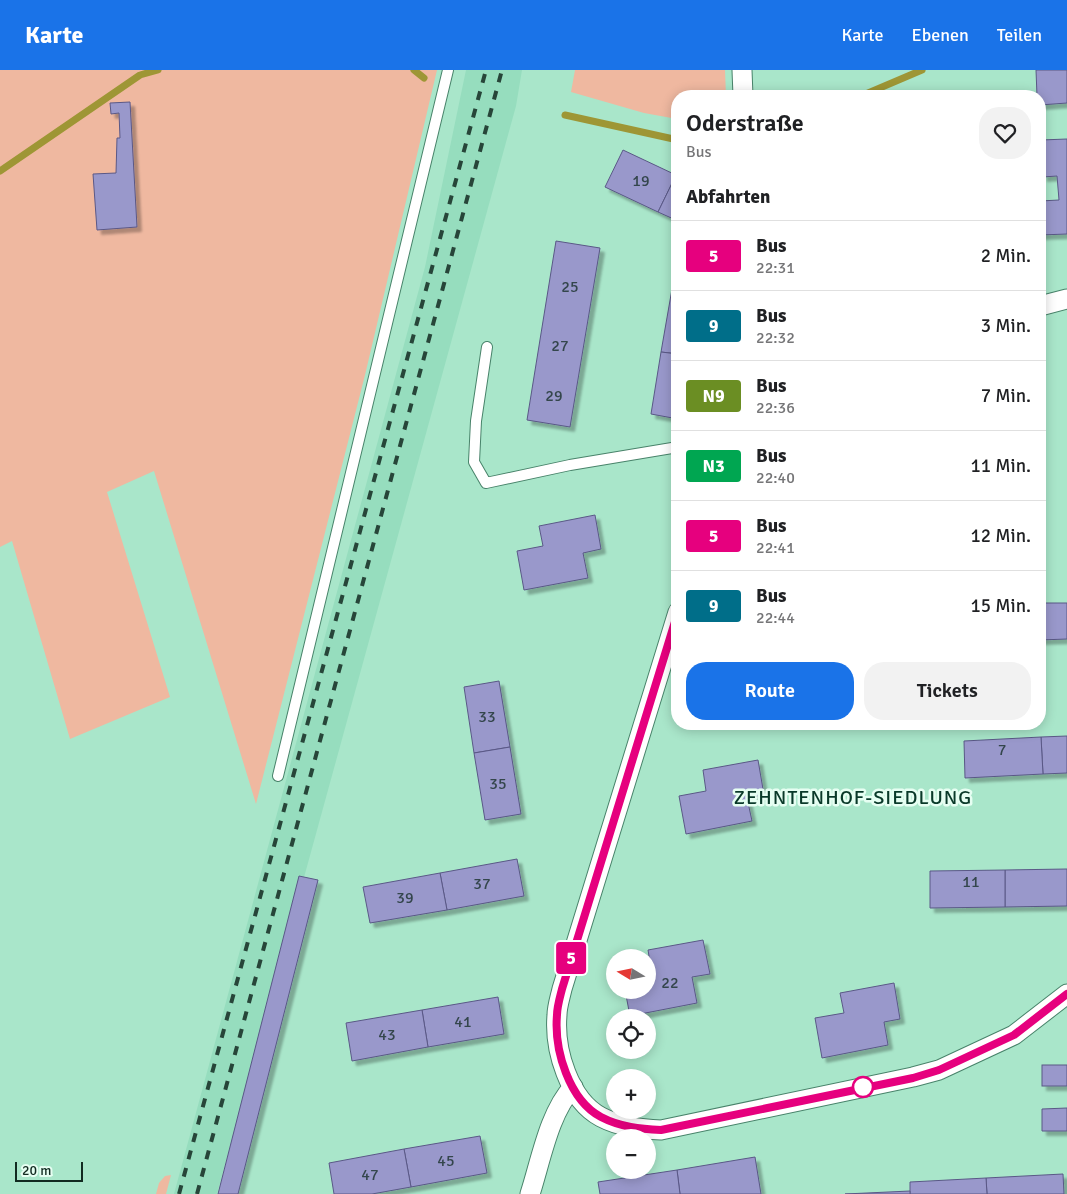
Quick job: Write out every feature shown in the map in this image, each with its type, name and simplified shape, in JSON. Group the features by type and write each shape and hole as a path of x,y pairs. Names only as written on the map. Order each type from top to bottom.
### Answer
{"street":[{"path":"742,70 743,90"},
{"path":"1046,304 1067,299"},
{"path":"671,635 562,989 556,1016 558,1046 573,1087 587,1107 602,1118 632,1128 661,1130 939,1070 1014,1035 1067,994"},
{"path":"530,1194 556,1110 563,1097 573,1087"}],"lane":[{"path":"278,776 448,70"},
{"path":"487,347 476,421 474,462 486,483 570,465 671,448"}],"shaded area":[{"path":"0,70 437,70 365,375 256,804 154,471 107,492 170,697 70,739 12,541 0,547","holes":["138,73 139,79 74,123 72,119"]},
{"path":"466,70 522,70 516,106 217,1194 174,1194 425,267"},
{"path":"575,70 725,70 726,90 671,90 671,118 644,113 571,92"},
{"path":"171,1175 166,1194 156,1194 159,1183 165,1176"}],"building":[{"path":"1036,70 1067,70 1067,103 1046,105 1046,90 1037,90"},
{"path":"130,102 137,227 97,230 93,174 116,173 117,138 120,138 119,113 111,114 110,103"},
{"path":"1067,139 1067,234 1046,235 1046,201 1059,200 1057,176 1046,177 1046,140"},
{"path":"623,150 671,173 671,185 658,212 605,187"},
{"path":"671,185 671,218 658,212"},
{"path":"556,241 600,248 570,427 527,420"},
{"path":"671,295 671,353 661,352"},
{"path":"661,352 671,353 671,418 651,414"},
{"path":"595,515 601,549 583,553 588,578 524,590 517,551 543,546 539,526"},
{"path":"1046,603 1067,603 1067,639 1046,640"},
{"path":"499,681 510,747 474,753 464,687"},
{"path":"1067,736 1067,773 1043,774 1041,737"},
{"path":"1041,737 1043,774 965,778 964,741"},
{"path":"510,747 521,814 485,820 474,753"},
{"path":"758,760 764,795 747,798 752,821 686,834 679,796 706,791 703,770"},
{"path":"517,859 524,896 447,910 440,873"},
{"path":"1067,869 1067,906 1005,907 1005,870"},
{"path":"1005,870 1005,907 930,908 930,871"},
{"path":"440,873 447,910 370,923 363,887"},
{"path":"299,876 318,880 238,1194 218,1194"},
{"path":"703,940 710,974 692,977 697,1003 656,1011 656,1009 629,1009 627,999 656,999 656,949 654,949"},
{"path":"894,983 900,1019 884,1022 888,1045 822,1058 815,1018 844,1013 840,993"},
{"path":"498,997 504,1034 428,1047 422,1010"},
{"path":"422,1010 428,1047 352,1061 346,1023"},
{"path":"1042,1065 1067,1065 1067,1086 1042,1086"},
{"path":"1067,1108 1067,1131 1042,1131 1042,1109"},
{"path":"480,1136 487,1173 411,1187 404,1149"},
{"path":"404,1149 411,1187 372,1194 334,1194 329,1163"},
{"path":"755,1157 761,1194 680,1194 677,1170"},
{"path":"677,1170 680,1194 600,1194 598,1182 618,1179 656,1179 656,1173"},
{"path":"1063,1174 1064,1194 987,1194 986,1178"},
{"path":"986,1178 987,1194 910,1194 910,1182"},
{"path":"910,1191 910,1194 845,1194"}],"waterway":[{"path":"0,171 140,75 158,70"},
{"path":"414,70 424,78"},
{"path":"875,90 922,70"},
{"path":"565,115 671,138"}],"railway":[{"path":"179,1194 486,70"},
{"path":"197,1194 502,70"}],"bus line":[{"name":"5","path":"671,634 608,836 562,989 556,1016 558,1046 564,1065 573,1087 587,1107 602,1118 632,1128 661,1130 913,1078 939,1070 1014,1035 1067,994"}],"district":[{"name":"ZEHNTENHOF-SIEDLUNG","path":"853,797"}]}
